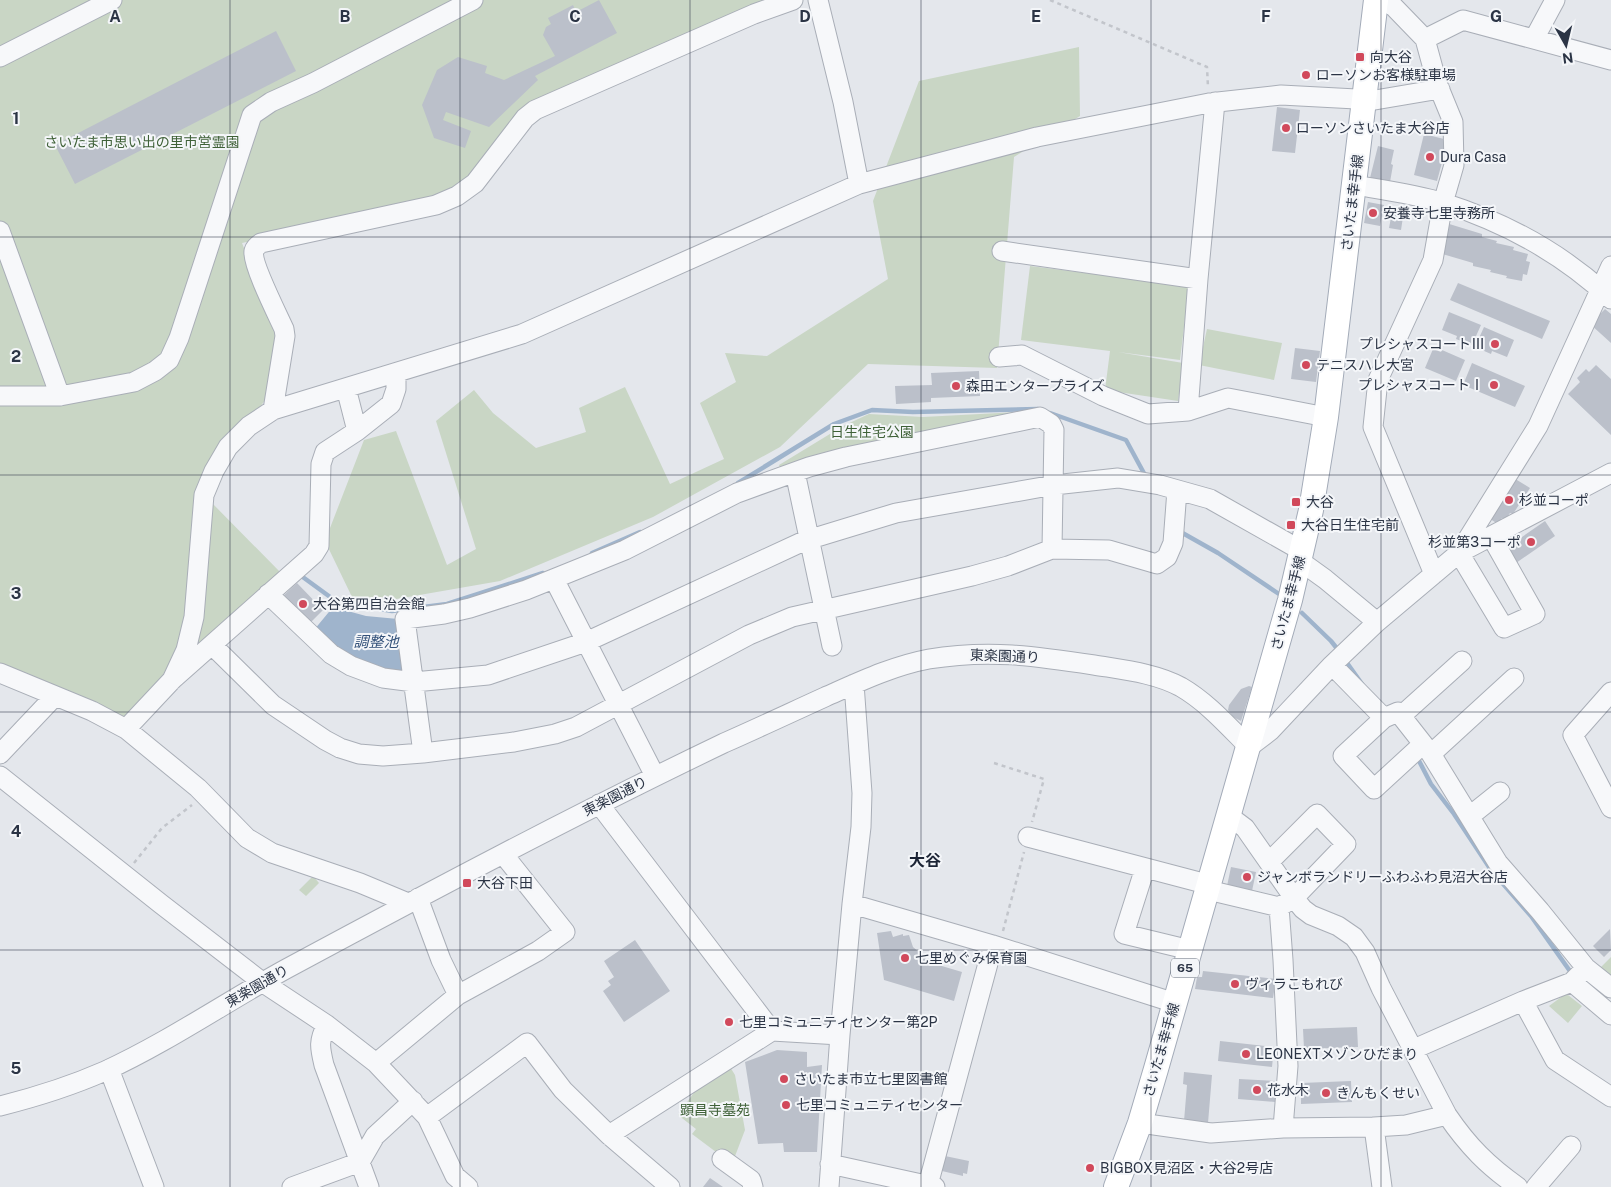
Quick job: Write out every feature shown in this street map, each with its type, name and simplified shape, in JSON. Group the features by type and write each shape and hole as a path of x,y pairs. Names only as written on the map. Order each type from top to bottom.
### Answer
{"main road":[{"name":"さいたま幸手線","path":"1116,1187 1140,1123 1208,890 1301,556 1326,417 1365,100 1387,2"}],"street":[{"path":"0,57 112,0"},
{"path":"0,396 60,396 134,382 155,371 169,360 179,338 252,115 271,102 313,83 473,0"},
{"path":"273,410 285,336 284,329 255,263 254,250 256,246 262,243 436,204 456,196 475,183 525,118 535,110 715,30 793,0"},
{"path":"818,0 843,102 859,184"},
{"path":"1534,39 1555,0"},
{"path":"1387,2 1425,39 1440,89 1453,122 1454,165 1442,203 1433,260 1378,380 1372,428 1434,574"},
{"path":"1425,39 1463,20 1611,60"},
{"path":"172,680 186,650 194,617 204,495 214,471 228,447 249,426 273,410 522,334 859,184 1037,137 1212,102 1281,95 1375,100 1440,89"},
{"path":"1188,411 1212,102"},
{"path":"1354,185 1442,203 1495,221 1536,242 1572,266 1606,294"},
{"path":"1,239 60,396"},
{"path":"1002,251 1198,279"},
{"path":"1459,553 1538,426 1606,294 1611,266"},
{"path":"998,358 1022,356 1103,396 1148,414 1188,411 1228,398 1326,417"},
{"path":"126,729 172,680 314,554 319,546 321,464 325,452 357,431 391,404 396,389 396,372"},
{"path":"346,388 357,431"},
{"path":"423,753 405,619 444,614 470,608 554,579 625,550 737,493 794,472 846,457 1040,417 1051,424 1054,430 1052,549"},
{"path":"794,472 832,646"},
{"path":"1248,747 1270,731 1377,622 1459,553 1611,473"},
{"path":"268,594 331,654 351,666 383,678 414,682 488,674 586,642 809,540 896,513 1054,485 1118,478 1161,486 1210,499 1301,556 1325,579 1377,622"},
{"path":"212,644 273,704 325,740 340,748 358,754 383,756 423,753 514,742 555,734 576,727 749,635 792,617 972,576 1008,566 1052,549 1109,550 1157,564 1167,557 1173,543 1174,528 1161,486"},
{"path":"1459,553 1504,628 1535,614 1491,536"},
{"path":"554,579 655,776"},
{"name":"東楽園通り","path":"0,1106 52,1091 109,1069 162,1041 262,982 413,900 599,804 655,776 881,672 927,660 987,653 1039,656 1123,670 1160,678 1180,686 1196,696 1248,747"},
{"path":"1339,659 1392,717 1427,749 1498,864 1540,911 1577,976 1611,1014"},
{"path":"1462,661 1343,756 1374,789 1427,749 1514,678"},
{"path":"0,673 54,697 92,711 126,729 205,795 247,838 272,853 413,900 458,995"},
{"path":"829,1187 840,1035 852,904 862,826 862,793 854,684"},
{"path":"1611,692 1573,735 1611,808"},
{"path":"0,754 54,697"},
{"path":"0,776 262,982 327,1025 376,1063 427,1117 456,1176 468,1187"},
{"path":"1470,816 1500,792"},
{"path":"599,804 772,1031"},
{"path":"1269,862 1317,814 1346,844 1286,902"},
{"path":"1229,816 1245,828 1269,862 1286,902 1284,960 1288,1066 1283,1128"},
{"path":"1028,837 1199,882 1208,890 1286,902 1338,926 1354,937 1365,952 1381,988 1447,1115 1495,1179 1518,1187"},
{"path":"376,1063 458,995 538,951 565,932 503,854"},
{"path":"1146,868 1124,934 1190,950"},
{"path":"852,904 993,945 1175,1003"},
{"path":"830,1164 932,1186 993,945"},
{"path":"1414,1049 1577,976 1611,988"},
{"path":"1523,1001 1555,1060 1611,1097"},
{"path":"327,1025 321,1037 320,1051 369,1187"},
{"path":"609,1135 772,1031 840,1035"},
{"path":"427,1117 527,1044 563,1090 609,1135 670,1187"},
{"path":"109,1069 154,1187"},
{"path":"292,1187 360,1162 374,1136 413,1101"},
{"path":"1140,1123 1211,1133 1283,1128 1374,1128 1406,1125 1447,1115"},
{"path":"1374,1128 1382,1187"},
{"path":"1536,1187 1571,1146"},
{"path":"722,1160 752,1184"}],"path":[{"path":"1050,0 1207,67 1212,102"},
{"path":"125,874 162,828 205,795"}],"green space":[{"name":"さいたま市思い出の里市営霊園","path":"0,0 769,0 538,100 461,187 426,202 242,243 277,332 268,396 255,414 227,438 190,581 181,638 168,667 161,678 126,716 120,717 0,665"},
{"path":"1079,47 1080,116 1014,157 997,368 868,364 780,447 653,517 500,581 385,601 352,597 325,541 364,440 396,431 447,565 476,549 436,421 474,390 493,413 536,448 586,432 579,408 625,387 670,484 724,459 700,403 736,382 725,353 767,356 888,279 873,201 919,81"},
{"path":"1030,266 1189,286 1180,360 1118,352 1183,363 1178,401 1105,390 1110,351 1021,340"},
{"path":"1207,329 1282,343 1274,380 1199,365"},
{"name":"日生住宅公園","path":"1037,411 782,472 779,465 843,426 869,414 923,417"},
{"path":"210,501 282,574 199,648 193,646"},
{"path":"313,876 319,883 306,896 299,890"},
{"path":"1611,957 1611,984 1596,972"},
{"path":"1564,995 1568,995 1582,1006 1568,1023 1549,1006"},
{"name":"顕昌寺墓苑","path":"730,1067 735,1075 745,1130 732,1164 692,1134 696,1129 678,1115 695,1091"}],"water":[{"name":"調整池","path":"333,607 366,616 398,619 406,672 402,676 338,651 314,630"}],"building":[{"path":"599,0 617,33 535,76 538,80 489,127 446,112 443,120 471,131 465,148 434,138 422,105 437,70 458,57 487,66 485,73 504,80 555,56 543,35 546,27 551,24 548,18 573,5 576,12"},
{"path":"276,31 296,71 75,184 55,145"},
{"path":"1277,107 1300,110 1295,153 1272,151"},
{"name":"Dura Casa","path":"1424,134 1448,140 1437,181 1414,175"},
{"path":"1378,146 1394,150 1390,182 1370,178"},
{"path":"1368,202 1384,205 1380,226 1364,223"},
{"path":"1393,207 1399,208 1397,216 1403,217 1401,230 1389,228"},
{"path":"1446,223 1482,234 1482,237 1497,241 1496,243 1514,247 1513,250 1528,254 1526,261 1530,262 1527,275 1523,274 1522,281 1506,278 1507,276 1490,272 1491,270 1473,266 1473,263 1439,253"},
{"path":"1458,283 1550,321 1542,339 1450,300"},
{"path":"1605,309 1611,314 1611,343 1590,324"},
{"path":"1449,312 1481,325 1472,345 1456,339 1457,336 1442,330"},
{"name":"プレシャスコートⅢ","path":"1484,327 1514,340 1507,357 1492,351 1491,354 1475,347"},
{"path":"1295,348 1320,351 1316,382 1291,379"},
{"path":"1433,349 1441,352 1442,350 1465,360 1456,381 1425,368"},
{"name":"プレシャスコートⅠ","path":"1472,363 1525,386 1515,407 1463,385"},
{"path":"1596,365 1611,379 1611,435 1568,394 1580,382 1577,378 1586,369 1589,372"},
{"path":"979,371 980,396 931,398 931,402 896,404 895,386 932,385 931,373"},
{"name":"杉並コーポ","path":"1512,477 1530,488 1513,514 1510,513 1505,520 1502,518 1498,524 1487,517"},
{"name":"杉並第3コーポ","path":"1545,521 1555,536 1516,563 1506,548"},
{"path":"297,583 323,610 310,623 283,596"},
{"path":"1249,686 1252,687 1241,721 1233,717 1228,710 1229,705 1241,689"},
{"path":"1231,867 1256,872 1252,891 1227,886"},
{"path":"1610,929 1611,950 1604,957 1593,946"},
{"path":"891,931 893,937 903,934 903,936 909,935 913,947 935,964 962,972 954,1001 884,980 877,933"},
{"path":"635,940 670,991 624,1022 603,991 611,985 608,981 614,977 604,961"},
{"name":"ヴィラこもれび","path":"1203,971 1276,979 1273,998 1195,989 1197,977 1202,977"},
{"path":"1357,1027 1358,1047 1304,1049 1303,1029"},
{"name":"LEONEXTメゾンひだまり","path":"1220,1041 1274,1047 1272,1067 1218,1061"},
{"name":"七里コミュニティセンター","path":"777,1050 807,1052 807,1067 822,1065 817,1152 784,1152 783,1143 758,1144 745,1062"},
{"path":"1184,1072 1212,1075 1208,1123 1184,1121 1187,1085 1183,1084"},
{"name":"花水木","path":"1239,1079 1276,1081 1275,1102 1238,1099"},
{"name":"きんもくせい","path":"1351,1081 1352,1102 1301,1104 1301,1083"},
{"path":"945,1156 969,1161 967,1174 963,1173 963,1176 942,1171"},
{"path":"710,1178 723,1187 703,1187"}],"waterway":[{"path":"738,483 834,424 872,410 913,412 1038,409"},
{"path":"1050,413 1126,440 1146,477"},
{"path":"1179,531 1218,553 1279,594"},
{"path":"592,553 640,532"},
{"path":"300,575 337,602 392,611 447,604 543,573"},
{"path":"1302,613 1339,651"},
{"path":"1345,660 1362,684"},
{"path":"1417,757 1431,784 1454,814 1491,870 1531,916 1572,974"}],"place":[{"name":"向大谷","path":"1360,57"},
{"name":"ローソンお客様駐車場","path":"1306,75"},
{"name":"ローソンさいたま大谷店","path":"1286,128"},
{"name":"Dura Casa","path":"1430,157"},
{"name":"安養寺七里寺務所","path":"1373,213"},
{"name":"プレシャスコートⅢ","path":"1495,344"},
{"name":"テニスハレ大宮","path":"1306,365"},
{"name":"プレシャスコートⅠ","path":"1494,385"},
{"name":"森田エンタープライズ","path":"956,386"},
{"name":"杉並コーポ","path":"1509,500"},
{"name":"大谷","path":"1296,502"},
{"name":"大谷日生住宅前","path":"1291,525"},
{"name":"杉並第3コーポ","path":"1531,542"},
{"name":"大谷第四自治会館","path":"303,604"},
{"name":"ジャンボランドリーふわふわ見沼大谷店","path":"1247,877"},
{"name":"大谷下田","path":"467,883"},
{"name":"七里めぐみ保育園","path":"905,958"},
{"name":"ヴィラこもれび","path":"1235,984"},
{"name":"七里コミュニティセンター第2P","path":"729,1022"},
{"name":"LEONEXTメゾンひだまり","path":"1246,1054"},
{"name":"さいたま市立七里図書館","path":"784,1079"},
{"name":"花水木","path":"1257,1090"},
{"name":"きんもくせい","path":"1326,1093"},
{"name":"七里コミュニティセンター","path":"786,1105"},
{"name":"BIGBOX見沼区・大谷2号店","path":"1090,1168"}],"district":[{"name":"大谷","path":"925,860"}]}
